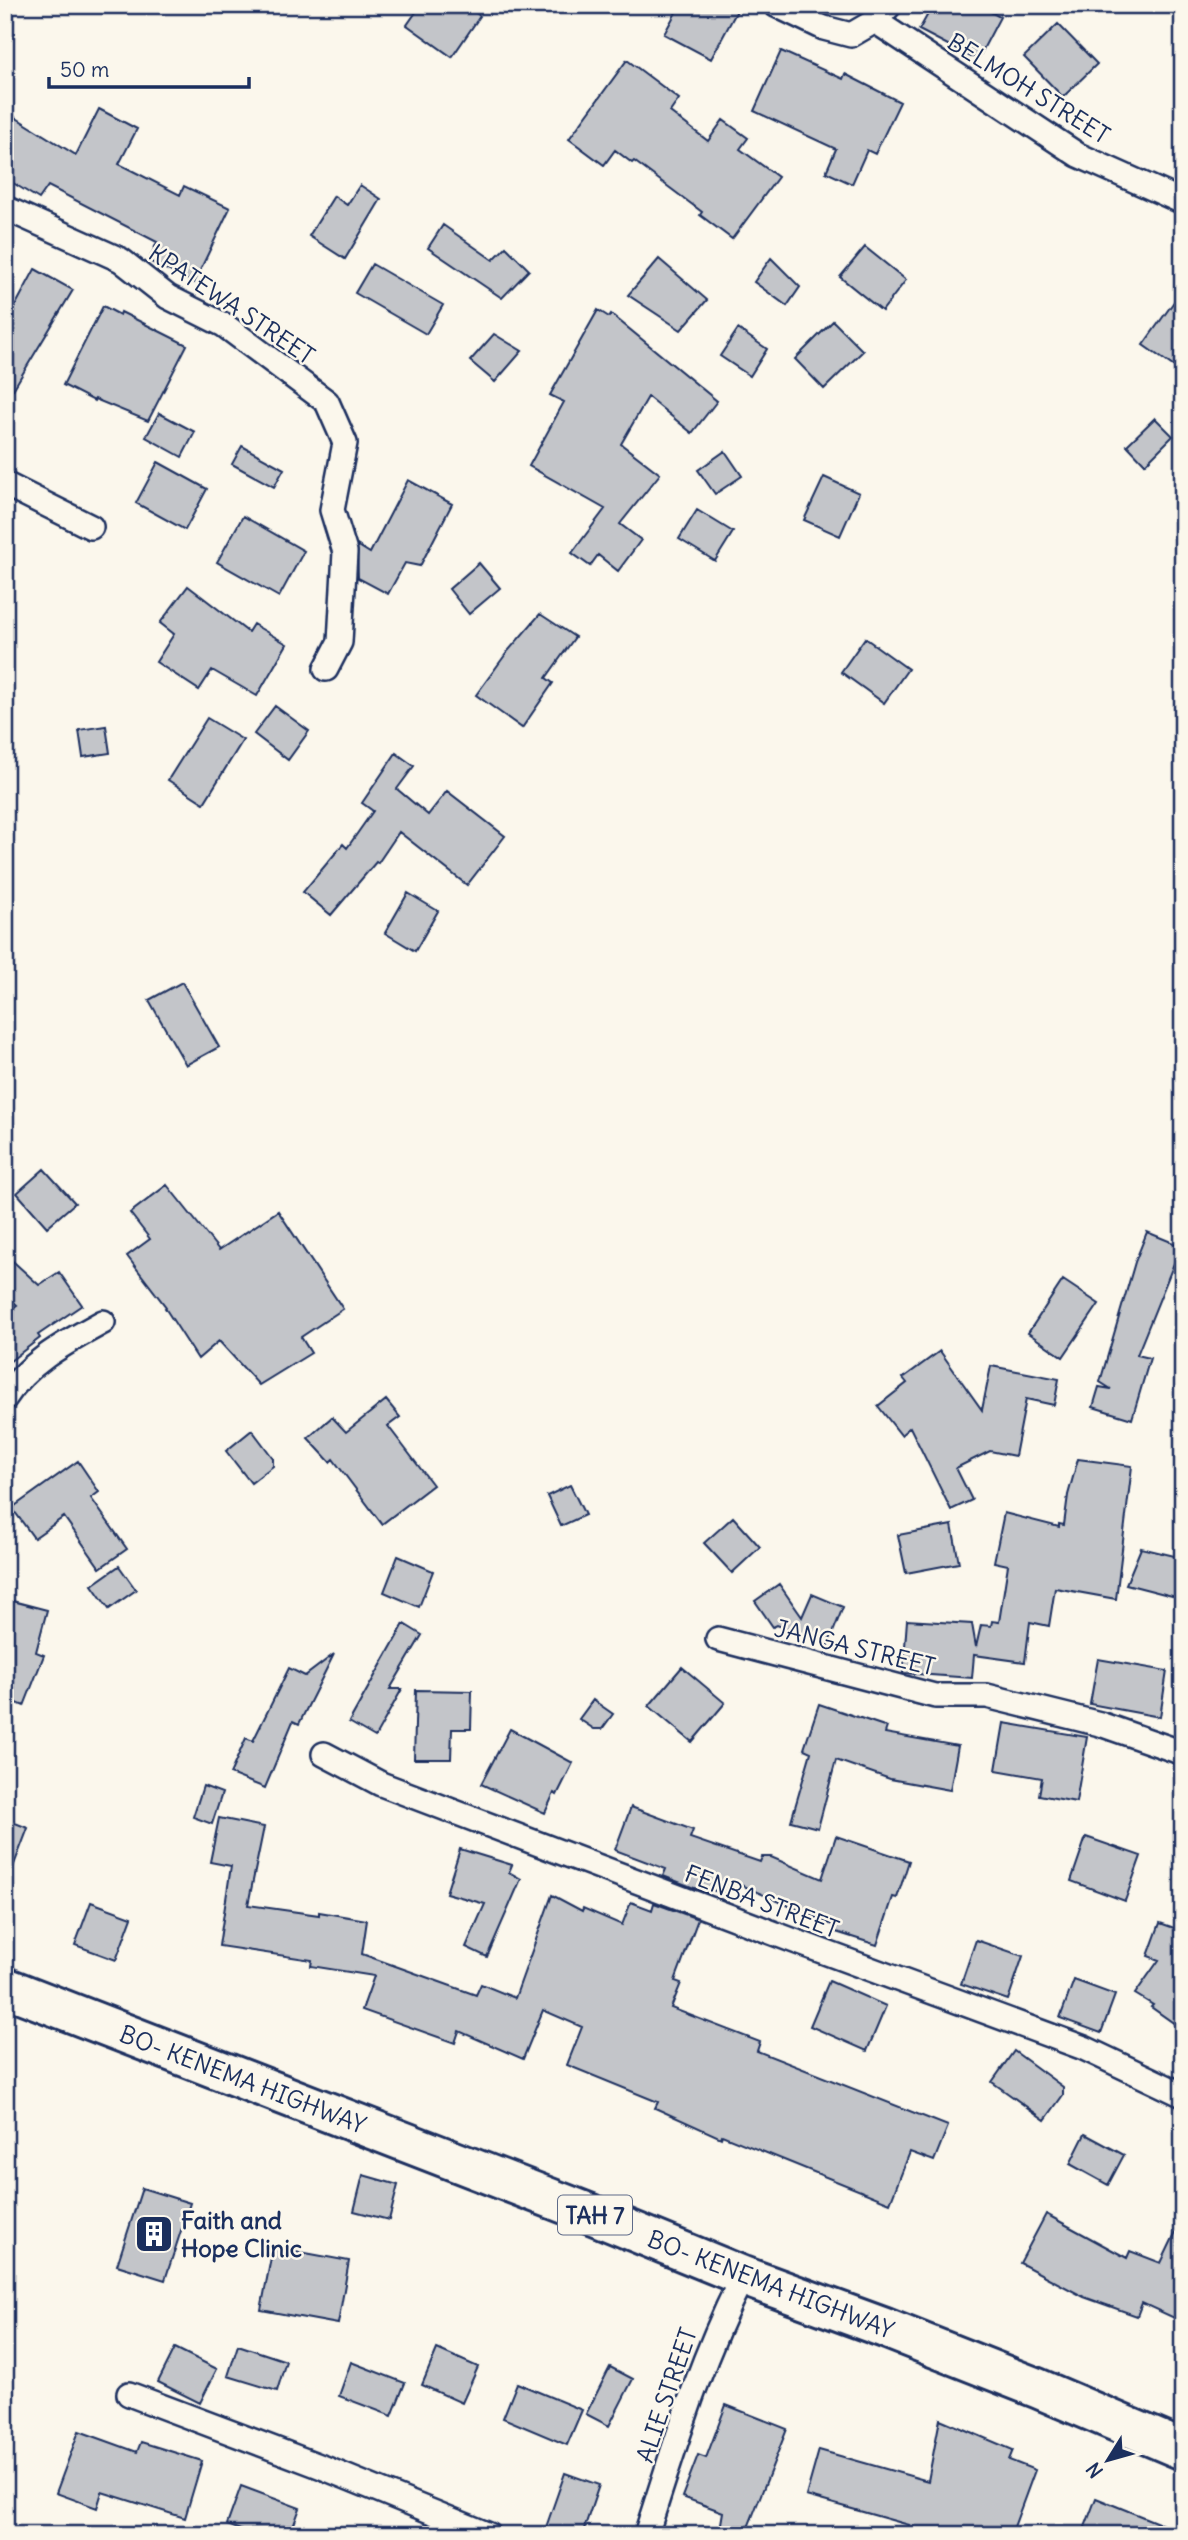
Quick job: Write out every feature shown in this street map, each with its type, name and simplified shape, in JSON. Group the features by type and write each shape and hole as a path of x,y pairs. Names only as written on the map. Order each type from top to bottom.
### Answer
{"highway":[{"name":"BO- KENEMA HIGHWAY","path":"5,1987 591,2214 743,2276 886,2328 1183,2450"}],"street":[{"name":"BELMOH STREET","path":"776,5 824,29 851,35 883,13 1078,155 1183,202"},
{"name":"KPATEWA STREET","path":"5,208 121,260 168,297 224,325 327,402 345,443 332,510 345,552 340,642 326,669"},
{"path":"5,484 91,527"},
{"path":"5,1398 32,1367 61,1345 103,1322"},
{"name":"JANGA STREET","path":"718,1639 934,1696 987,1696 1100,1724 1183,1752"},
{"name":"FENBA STREET","path":"324,1754 381,1784 1084,2048 1183,2095"},
{"name":"ALIE STREET","path":"646,2535 701,2367 743,2276"},
{"path":"129,2394 322,2467 489,2535"}],"building":[{"path":"421,5 465,5 480,16 452,57 407,25"},
{"path":"680,5 740,5 711,59 664,34"},
{"path":"933,5 978,5 1000,17 979,57 971,57 919,30"},
{"path":"1058,24 1097,64 1063,97 1024,57"},
{"path":"781,51 843,79 845,74 900,102 875,154 867,150 852,184 826,172 836,149 754,111"},
{"path":"627,60 679,99 670,112 708,141 723,120 748,138 740,149 778,177 732,239 700,215 702,212 634,161 632,163 615,150 604,165 569,139"},
{"path":"99,109 137,129 119,164 180,195 184,186 230,208 194,283 149,261 157,242 48,186 39,199 5,178 5,111 76,155"},
{"path":"360,185 381,199 345,259 309,236 334,196 347,205"},
{"path":"443,225 493,260 506,247 529,270 502,298 428,248"},
{"path":"865,247 906,280 882,311 840,277"},
{"path":"771,258 800,287 787,306 754,282"},
{"path":"659,259 707,300 681,330 628,295"},
{"path":"372,264 443,305 426,334 355,293"},
{"path":"35,269 73,290 5,403 5,325"},
{"path":"1183,289 1183,373 1143,345"},
{"path":"103,306 120,315 121,312 187,345 148,421 95,399 94,401 63,385"},
{"path":"598,310 609,317 611,314 717,401 692,433 648,397 621,444 660,474 620,524 641,540 618,571 598,555 590,566 572,553 605,509 529,466 564,402 550,395"},
{"path":"833,321 863,351 824,389 795,359"},
{"path":"738,329 767,349 750,376 720,356"},
{"path":"494,334 522,351 495,382 470,361"},
{"path":"159,413 195,432 182,457 146,437"},
{"path":"1155,418 1173,436 1145,464 1127,445"},
{"path":"242,446 284,469 274,487 232,464"},
{"path":"725,451 742,476 715,494 698,470"},
{"path":"158,462 207,489 185,530 136,503"},
{"path":"824,477 859,493 840,536 804,520"},
{"path":"408,480 452,504 420,566 405,563 388,594 358,578 357,545 370,553"},
{"path":"697,510 733,532 715,561 679,539"},
{"path":"243,516 304,551 279,597 217,562"},
{"path":"479,563 500,588 469,614 449,589"},
{"path":"188,586 248,632 253,624 287,644 257,696 212,670 199,690 156,662 174,634 160,623"},
{"path":"540,614 575,637 546,678 553,683 522,728 476,695 508,651"},
{"path":"865,638 908,669 884,703 841,672"},
{"path":"275,706 309,731 288,760 254,734"},
{"path":"207,718 243,740 204,803 168,780"},
{"path":"106,726 110,753 83,757 79,730"},
{"path":"396,753 414,766 397,789 428,815 447,791 505,836 467,885 399,832 378,863 376,862 331,915 303,892 343,844 347,848 373,811 362,803"},
{"path":"408,893 438,911 415,951 385,933"},
{"path":"182,982 219,1047 186,1065 149,1000"},
{"path":"44,1169 75,1203 47,1227 17,1193"},
{"path":"167,1185 219,1250 278,1211 343,1309 301,1337 311,1353 259,1385 219,1341 198,1359 166,1307 127,1256 150,1239 130,1213"},
{"path":"1147,1232 1181,1246 1137,1355 1150,1358 1132,1419 1093,1407 1099,1387 1111,1389 1100,1382 1135,1262"},
{"path":"5,1254 39,1285 59,1272 82,1305 38,1335 40,1338 5,1365 5,1314 17,1305 5,1294"},
{"path":"1063,1280 1099,1304 1063,1357 1028,1333"},
{"path":"940,1351 982,1410 991,1366 1059,1379 1054,1405 1026,1399 1015,1456 990,1451 956,1468 972,1500 951,1510 910,1427 901,1435 878,1406 907,1383 903,1378"},
{"path":"386,1400 400,1417 388,1426 433,1485 382,1524 333,1459 330,1462 308,1438 332,1417 346,1432"},
{"path":"252,1430 273,1458 273,1466 251,1483 226,1451"},
{"path":"1078,1459 1132,1466 1116,1599 1055,1588 1049,1626 1030,1622 1025,1662 974,1655 972,1678 903,1673 907,1620 972,1624 976,1647 981,1625 991,1626 992,1621 999,1622 1008,1565 994,1562 1004,1513 1059,1527 1059,1524 1064,1525 1068,1495"},
{"path":"78,1461 99,1492 91,1498 127,1549 100,1568 64,1517 34,1538 12,1508"},
{"path":"570,1485 585,1515 561,1526 547,1496"},
{"path":"733,1517 760,1547 732,1573 704,1543"},
{"path":"952,1525 959,1563 906,1573 898,1535"},
{"path":"1141,1548 1183,1558 1183,1570 1176,1597 1126,1584"},
{"path":"398,1556 433,1571 419,1607 384,1592"},
{"path":"119,1566 136,1590 109,1609 92,1585"},
{"path":"779,1584 802,1617 812,1594 843,1607 828,1645 777,1625 773,1627 755,1601"},
{"path":"5,1599 47,1610 36,1652 44,1655 24,1706 5,1698"},
{"path":"404,1624 422,1635 390,1689 402,1689 375,1737 349,1722"},
{"path":"334,1654 299,1724 293,1721 265,1788 230,1774 246,1738 253,1741 289,1668 305,1676"},
{"path":"1098,1659 1167,1671 1160,1717 1090,1704"},
{"path":"682,1667 725,1703 692,1742 649,1706"},
{"path":"416,1690 472,1691 471,1729 452,1729 451,1759 414,1759"},
{"path":"593,1700 613,1714 602,1729 594,1729 579,1719"},
{"path":"819,1704 887,1727 885,1733 958,1746 950,1790 890,1779 836,1760 818,1828 791,1821 811,1752 804,1749"},
{"path":"1004,1723 1087,1737 1076,1802 1039,1795 1042,1778 996,1770"},
{"path":"510,1729 573,1763 545,1813 481,1784"},
{"path":"203,1786 222,1793 212,1824 193,1817"},
{"path":"631,1807 693,1830 690,1838 760,1862 762,1857 771,1857 822,1879 836,1836 909,1861 897,1898 893,1897 877,1945 833,1931 835,1926 732,1881 728,1895 709,1889 707,1893 663,1876 666,1869 615,1850"},
{"path":"219,1818 264,1827 248,1905 367,1920 362,1954 476,1995 481,1984 515,1998 552,1895 582,1911 583,1908 622,1925 631,1902 652,1910 654,1903 698,1919 675,1981 681,1983 671,2008 760,2042 757,2051 948,2126 934,2161 910,2152 890,2203 722,2135 721,2138 655,2108 658,2102 567,2065 582,2027 543,2010 523,2059 459,2031 455,2043 362,2010 374,1976 311,1966 312,1960 219,1946 231,1866 210,1862"},
{"path":"5,1819 28,1828 7,1883 5,1883"},
{"path":"1086,1837 1141,1856 1125,1901 1071,1881"},
{"path":"460,1849 512,1865 509,1872 521,1879 487,1957 466,1947 485,1904 446,1893"},
{"path":"91,1902 132,1917 116,1960 75,1945"},
{"path":"1160,1923 1180,1930 1183,1926 1183,2013 1175,2024 1135,1994 1159,1960 1148,1956"},
{"path":"976,1940 1023,1956 1008,2000 961,1984"},
{"path":"1074,1980 1115,1995 1101,2033 1060,2018"},
{"path":"829,1981 886,2006 867,2051 810,2026"},
{"path":"1014,2051 1063,2087 1063,2095 1045,2120 992,2082"},
{"path":"1085,2134 1124,2155 1108,2185 1070,2164"},
{"path":"363,2175 398,2185 389,2220 354,2211"},
{"name":"Faith and Hope Clinic","path":"142,2188 190,2203 165,2280 117,2265"},
{"path":"1046,2214 1127,2258 1130,2251 1161,2263 1183,2217 1183,2322 1142,2303 1137,2316 1084,2297 1020,2263"},
{"path":"273,2247 349,2261 338,2324 261,2310"},
{"path":"238,2345 286,2361 277,2391 228,2376"},
{"path":"175,2348 217,2369 200,2403 158,2382"},
{"path":"437,2349 478,2367 462,2403 422,2385"},
{"path":"351,2362 405,2383 392,2416 339,2396"},
{"path":"610,2367 633,2379 609,2426 586,2414"},
{"path":"517,2383 582,2410 567,2445 503,2418"},
{"path":"726,2405 787,2429 745,2535 719,2535 723,2512 682,2497 698,2455 706,2458"},
{"path":"940,2419 1013,2450 1009,2460 1035,2470 1011,2535 905,2535 909,2525 806,2496 819,2450 928,2481"},
{"path":"79,2431 137,2452 141,2442 202,2461 185,2518 102,2492 97,2508 56,2493"},
{"path":"565,2473 599,2485 582,2535 560,2535 545,2530"},
{"path":"241,2486 300,2508 290,2535 254,2535 227,2525"},
{"path":"1096,2498 1183,2533 1183,2535 1082,2535"}],"place":[{"name":"Faith and Hope Clinic","path":"154,2234"}]}
